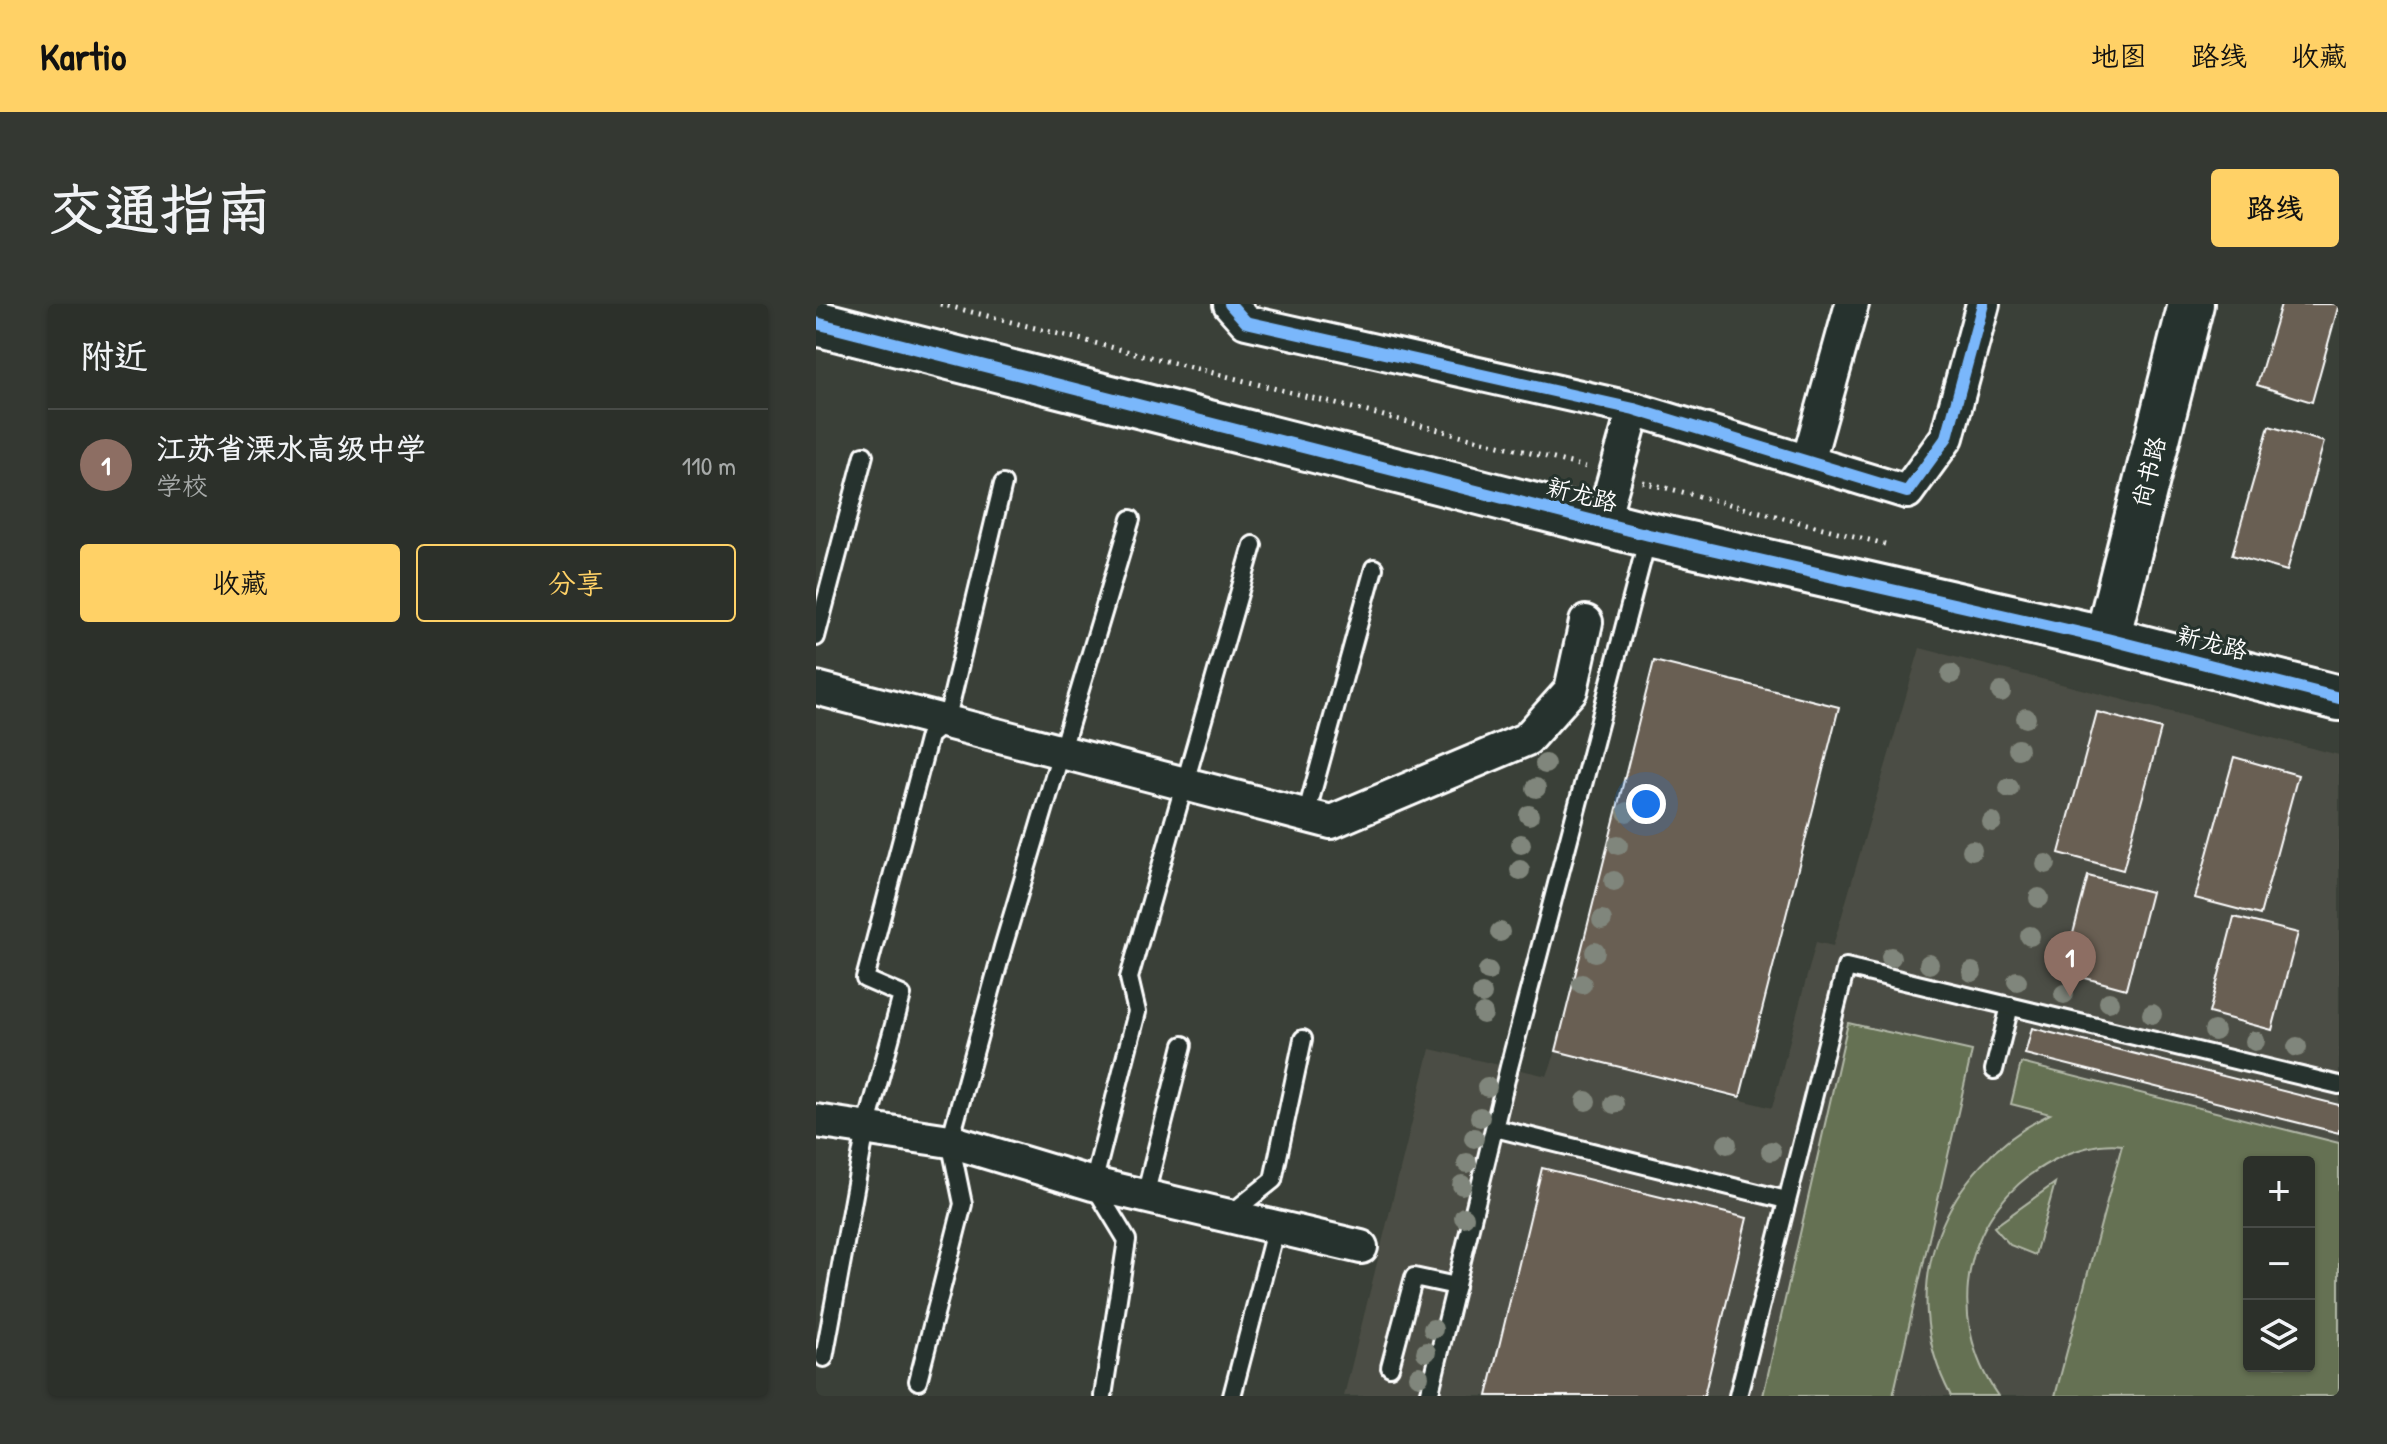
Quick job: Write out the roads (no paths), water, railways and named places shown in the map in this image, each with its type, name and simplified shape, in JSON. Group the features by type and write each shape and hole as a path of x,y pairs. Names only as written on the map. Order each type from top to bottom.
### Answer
{"street":[{"path":"1230,304 1246,322 1634,409 1907,492 1947,437 1983,304"},
{"path":"1808,462 1852,304"},
{"name":"尚书路","path":"2107,639 2191,304"},
{"name":"新龙路","path":"816,323 1649,535 2107,639 2339,698"},
{"path":"1602,523 1634,409"},
{"path":"816,688 1331,822 1527,739 1571,690 1586,622"},
{"path":"816,1121 950,1141 1093,1184 1361,1247"}],"lane":[{"path":"816,637 864,455"},
{"path":"824,1358 866,1129 902,995 865,979 929,736 946,722 1003,484"},
{"path":"918,1381 963,1204 950,1141 1003,947 1131,519"},
{"path":"1429,1396 1495,1128 1649,535"},
{"path":"1103,1396 1127,1240 1093,1184 1137,1012 1129,978 1253,545"},
{"path":"1306,815 1374,568"},
{"path":"1738,1396 1846,967 2339,1085"},
{"path":"1994,1070 2010,1006"},
{"path":"1228,1216 1273,1180 1303,1039"},
{"path":"1145,1196 1183,1045"},
{"path":"1495,1128 1786,1200"},
{"path":"1232,1396 1276,1227"},
{"path":"1390,1367 1414,1277 1456,1286"}],"place":[{"name":"江苏省溧水高级中学","path":"2070,997"}]}
